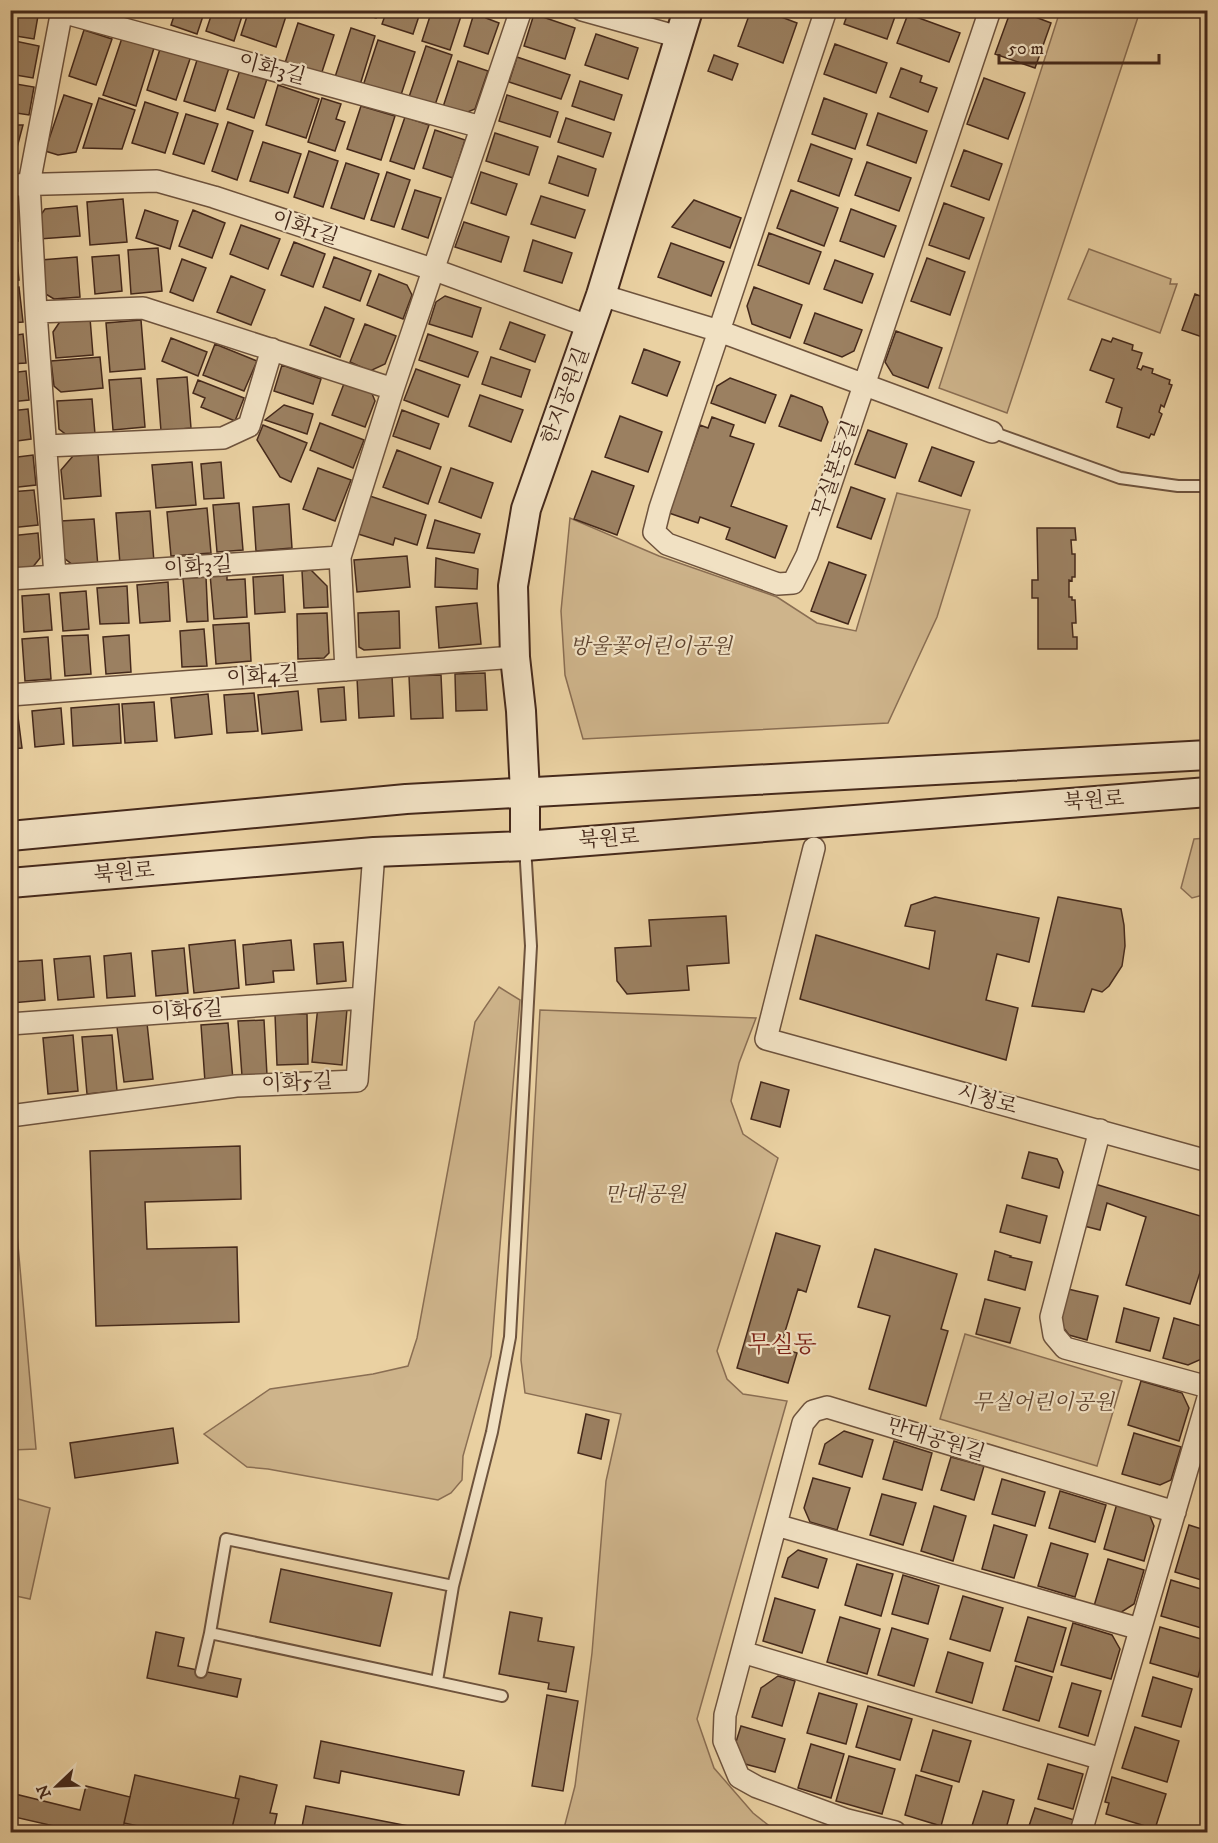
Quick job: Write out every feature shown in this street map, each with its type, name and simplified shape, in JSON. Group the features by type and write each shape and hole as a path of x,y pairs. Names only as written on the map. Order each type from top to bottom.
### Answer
{"street":[{"path":"346,670 340,557 432,269 521,10"},
{"path":"582,10 679,38"},
{"name":"한지공원길","path":"525,846 525,793 521,711 515,657 513,586 526,509 591,327 688,10"},
{"name":"무실본동길","path":"826,10 660,508 654,532 666,544 778,584 793,583 807,555 990,10"},
{"name":"이화3길","path":"55,576 36,312 20,185 62,11 481,127"},
{"name":"이화1길","path":"20,185 157,181 214,197 432,269 591,327"},
{"path":"601,295 719,331 992,432"},
{"path":"36,312 143,308 393,389"},
{"path":"46,446 223,438 249,426 272,349"},
{"name":"이화3길","path":"10,579 340,557"},
{"name":"이화4길","path":"10,695 515,657"},
{"name":"북원로","path":"10,836 406,799 1208,755"},
{"name":"북원로","path":"10,883 374,852 525,846 1208,792"},
{"name":"시청로","path":"814,848 766,1039 1208,1161"},
{"name":"이화5길","path":"10,1116 236,1086 357,1081 374,852"},
{"name":"이화6길","path":"10,1024 363,998"},
{"path":"1100,1130 1051,1317 1054,1335 1065,1348 1208,1388"},
{"path":"1081,1833 1208,1398"},
{"name":"만대공원길","path":"895,1833 847,1820 757,1787 739,1777 724,1741 725,1715 803,1423 813,1411 827,1407 1174,1512"},
{"path":"776,1525 1140,1629"},
{"path":"742,1652 1102,1759"}],"lane":[{"path":"992,432 1120,478 1178,486 1208,486"},
{"path":"437,1681 453,1586 492,1432 510,1337 531,946 525,846"},
{"path":"201,1672 226,1539 453,1586"},
{"path":"210,1633 502,1696"}],"green space":[{"path":"1060,11 1140,11 1007,413 939,388"},
{"path":"1089,249 1171,279 1170,284 1177,284 1160,333 1068,299"},
{"name":"방울꽃어린이공원","path":"897,493 970,510 937,617 888,723 583,739 565,675 561,611 570,518 659,556 777,597 817,623 856,631"},
{"path":"1207,838 1207,894 1192,898 1181,888 1194,839"},
{"path":"499,987 520,1000 491,1356 463,1456 462,1480 451,1493 438,1500 247,1467 204,1434 270,1389 373,1374 408,1366 417,1338 475,1022"},
{"name":"만대공원","path":"540,1010 756,1018 739,1063 731,1101 743,1134 778,1158 717,1351 727,1379 743,1394 787,1401 697,1719 714,1768 753,1813 777,1832 563,1832 575,1786 592,1653 606,1481 621,1414 525,1393 521,1360"},
{"path":"11,1166 36,1449 11,1450"},
{"name":"무실어린이공원","path":"965,1334 1122,1381 1097,1466 940,1419"},
{"path":"11,1497 50,1508 30,1599 11,1595"}],"building":[{"path":"10,10 39,10 34,39 10,35"},
{"path":"176,10 205,10 197,34 171,25"},
{"path":"213,10 244,10 234,41 206,31"},
{"path":"249,10 288,10 276,47 241,35"},
{"path":"352,10 378,10 376,18"},
{"path":"387,10 421,10 413,34 382,24"},
{"path":"432,10 463,10 450,50 422,41"},
{"path":"475,10 489,11 486,18 499,23 488,54 464,46"},
{"path":"619,10 648,10 645,19"},
{"path":"751,10 763,10 797,23 783,63 738,46"},
{"path":"849,10 897,11 887,39 844,24"},
{"path":"1011,10 1017,10 1051,23 1035,68 995,54"},
{"path":"534,14 575,28 565,59 524,46"},
{"path":"908,14 960,33 949,62 897,43"},
{"path":"298,23 334,35 321,75 285,63"},
{"path":"351,28 375,36 360,85 335,77"},
{"path":"84,30 112,39 96,85 69,76"},
{"path":"596,34 638,48 628,79 585,65"},
{"path":"122,38 154,48 136,106 103,95"},
{"path":"10,40 39,46 33,78 10,74"},
{"path":"378,40 415,52 400,98 363,86"},
{"path":"835,44 887,63 876,93 824,74"},
{"path":"161,46 191,56 176,100 147,90"},
{"path":"426,46 452,55 435,105 409,97"},
{"path":"714,55 738,64 732,80 708,71"},
{"path":"198,57 229,68 215,111 184,101"},
{"path":"517,57 570,75 561,99 509,82"},
{"path":"458,61 488,71 475,109 463,114 443,107"},
{"path":"901,68 922,76 920,82 937,88 928,112 890,97"},
{"path":"240,70 267,79 254,118 227,109"},
{"path":"984,78 1025,93 1008,139 967,124"},
{"path":"580,81 622,95 614,120 572,106"},
{"path":"10,83 34,87 29,115 10,112"},
{"path":"278,85 319,99 306,138 266,125"},
{"path":"64,95 92,104 76,152 58,155 45,151"},
{"path":"507,95 558,112 550,137 499,121"},
{"path":"99,98 135,110 122,149 83,148"},
{"path":"322,98 341,104 336,119 345,122 335,151 308,142"},
{"path":"824,98 867,114 855,149 812,134"},
{"path":"145,102 178,113 165,153 132,143"},
{"path":"361,106 395,116 381,160 347,149"},
{"path":"878,113 927,131 916,163 867,145"},
{"path":"186,114 218,124 204,164 173,154"},
{"path":"405,117 429,125 414,169 390,161"},
{"path":"566,118 611,133 603,157 558,142"},
{"path":"228,122 253,131 237,180 212,171"},
{"path":"10,125 23,125 14,159 10,159"},
{"path":"435,130 465,140 453,178 423,168"},
{"path":"495,133 538,147 529,175 486,161"},
{"path":"263,142 301,154 288,193 250,181"},
{"path":"811,144 852,159 839,196 798,181"},
{"path":"964,150 1002,164 989,200 951,186"},
{"path":"309,151 338,161 323,207 294,197"},
{"path":"558,156 596,169 588,196 549,183"},
{"path":"867,162 911,178 899,211 855,195"},
{"path":"346,163 379,174 364,219 331,208"},
{"path":"387,172 410,180 394,227 371,220"},
{"path":"481,172 517,184 506,215 471,203"},
{"path":"415,190 441,198 428,238 402,229"},
{"path":"791,190 838,208 824,246 777,228"},
{"path":"541,196 585,210 575,238 531,224"},
{"path":"123,199 127,242 90,245 87,202"},
{"path":"694,200 741,218 730,248 672,227"},
{"path":"944,203 984,218 969,259 929,245"},
{"path":"77,206 80,236 39,239 38,219 45,209"},
{"path":"851,209 896,226 884,257 840,241"},
{"path":"145,210 178,221 170,249 136,238"},
{"path":"193,210 225,223 212,258 179,246"},
{"path":"10,213 16,215 18,241 10,242"},
{"path":"464,222 509,237 501,262 455,247"},
{"path":"241,225 280,239 268,269 230,254"},
{"path":"769,233 821,252 809,284 758,265"},
{"path":"533,240 572,253 562,283 524,271"},
{"path":"294,242 325,254 313,287 281,275"},
{"path":"671,243 724,262 711,296 658,277"},
{"path":"158,248 162,291 131,294 128,250"},
{"path":"10,251 16,251 19,280 10,281"},
{"path":"119,255 122,291 95,294 92,257"},
{"path":"77,257 80,297 54,299 44,293 41,260"},
{"path":"334,257 371,271 360,301 323,287"},
{"path":"927,258 965,272 950,315 911,301"},
{"path":"182,259 206,268 193,301 170,292"},
{"path":"835,260 873,274 862,303 824,289"},
{"path":"379,274 407,285 412,295 403,319 367,305"},
{"path":"231,276 265,290 251,325 217,312"},
{"path":"19,287 23,322 10,323 10,288"},
{"path":"754,287 802,305 790,338 752,324 747,306"},
{"path":"1195,294 1208,299 1208,339 1182,330"},
{"path":"445,296 481,308 472,337 429,324 436,302"},
{"path":"325,307 354,319 340,357 310,345"},
{"path":"815,313 862,330 854,351 842,357 804,343"},
{"path":"90,318 93,355 56,358 53,332 61,320"},
{"path":"141,320 145,369 110,372 106,323"},
{"path":"510,322 545,335 535,362 500,349"},
{"path":"365,324 396,336 385,364 370,371 350,362"},
{"path":"896,331 942,348 928,388 893,375 885,362"},
{"path":"23,334 26,363 10,364 10,336"},
{"path":"428,334 478,352 468,377 419,360"},
{"path":"171,338 207,352 198,376 162,361"},
{"path":"1113,338 1133,345 1132,350 1142,353 1137,368 1141,370 1143,366 1153,369 1152,373 1170,380 1169,384 1172,385 1164,407 1161,405 1159,412 1162,414 1154,435 1151,434 1149,438 1117,427 1122,408 1106,402 1114,379 1090,370 1102,339 1111,342"},
{"path":"215,344 257,361 244,391 203,375"},
{"path":"644,349 680,362 667,396 632,383"},
{"path":"100,357 103,388 61,392 54,386 51,361"},
{"path":"491,357 530,370 521,397 482,384"},
{"path":"282,365 321,379 313,404 274,391"},
{"path":"416,369 460,385 448,417 404,400"},
{"path":"26,371 29,400 10,402 10,373"},
{"path":"187,377 191,428 161,431 157,379"},
{"path":"141,378 145,427 113,430 109,380"},
{"path":"730,378 776,395 765,423 711,403 717,386"},
{"path":"198,380 244,398 235,421 201,407 205,398 193,393"},
{"path":"345,381 371,391 375,401 365,427 332,415"},
{"path":"480,395 523,410 511,442 469,426"},
{"path":"791,395 822,407 828,422 821,441 779,426"},
{"path":"92,399 95,434 68,436 59,429 57,401"},
{"path":"284,405 313,414 307,434 265,420"},
{"path":"28,409 31,439 10,442 10,411"},
{"path":"402,410 439,424 430,449 393,436"},
{"path":"620,416 662,432 648,472 605,457"},
{"path":"712,417 734,425 730,436 754,444 731,506 787,526 775,558 726,539 730,528 700,517 698,523 669,513 700,425 708,428"},
{"path":"320,423 364,440 353,468 310,450"},
{"path":"263,425 307,443 291,482 280,477 257,440"},
{"path":"868,430 907,444 895,478 855,464"},
{"path":"932,447 974,462 961,496 919,481"},
{"path":"397,450 441,467 428,504 383,487"},
{"path":"98,454 101,496 64,499 61,470 73,456"},
{"path":"33,455 36,485 10,488 10,458"},
{"path":"192,462 196,505 156,508 152,465"},
{"path":"221,462 224,498 204,499 201,464"},
{"path":"318,468 351,480 335,521 303,509"},
{"path":"451,468 493,483 481,518 439,502"},
{"path":"592,471 634,486 617,535 574,519"},
{"path":"851,487 885,499 871,539 837,527"},
{"path":"34,490 38,525 10,528 10,492"},
{"path":"367,495 426,515 417,545 395,538 393,545 355,533"},
{"path":"239,503 243,550 217,552 213,505"},
{"path":"289,504 292,548 256,551 253,507"},
{"path":"207,508 211,553 171,556 167,512"},
{"path":"150,511 154,562 120,564 116,513"},
{"path":"94,519 98,567 78,569 64,558 61,521"},
{"path":"435,520 480,534 474,553 427,548"},
{"path":"1037,528 1075,528 1076,540 1071,540 1072,554 1075,554 1075,577 1072,577 1072,581 1069,580 1069,597 1075,600 1076,623 1072,623 1073,637 1077,637 1077,649 1038,649 1038,598 1032,598 1032,580 1038,580"},
{"path":"38,533 40,558 32,568 10,571 10,536"},
{"path":"407,556 410,587 357,592 354,560"},
{"path":"436,558 478,569 477,589 435,587"},
{"path":"829,562 866,575 848,624 811,611"},
{"path":"311,570 327,586 328,607 304,608 302,571"},
{"path":"227,573 227,580 245,579 247,617 214,619 210,574"},
{"path":"283,575 285,612 255,614 253,577"},
{"path":"206,577 208,621 187,622 183,578"},
{"path":"168,582 170,621 140,623 137,585"},
{"path":"127,586 129,623 100,624 97,588"},
{"path":"86,591 89,629 63,631 60,593"},
{"path":"49,594 52,630 24,632 22,596"},
{"path":"477,603 481,644 439,648 436,607"},
{"path":"399,611 400,648 364,650 359,647 358,613"},
{"path":"327,613 329,653 324,658 298,659 297,614"},
{"path":"249,623 251,661 216,664 213,625"},
{"path":"204,629 207,666 182,667 180,631"},
{"path":"88,635 91,674 65,676 62,636"},
{"path":"129,635 131,672 106,674 103,637"},
{"path":"48,637 51,679 25,681 22,639"},
{"path":"485,673 487,710 456,711 455,674"},
{"path":"441,675 443,718 411,719 409,676"},
{"path":"392,676 394,716 359,718 357,678"},
{"path":"344,687 346,720 321,722 318,689"},
{"path":"298,691 302,730 262,734 258,695"},
{"path":"254,693 258,731 227,733 224,695"},
{"path":"208,694 212,734 175,738 171,698"},
{"path":"154,702 157,741 125,743 122,704"},
{"path":"119,704 121,743 73,746 71,708"},
{"path":"61,708 64,744 35,747 32,711"},
{"path":"17,709 22,748 10,749 10,710"},
{"path":"935,897 1039,918 1029,962 997,954 986,1000 1018,1008 1006,1060 800,999 816,935 929,969 935,931 905,926 911,905"},
{"path":"1058,897 1121,909 1125,946 1122,966 1109,986 1102,992 1092,989 1084,1012 1032,1006"},
{"path":"726,916 729,963 687,966 689,990 627,994 617,981 615,948 651,946 649,920"},
{"path":"235,940 239,988 194,993 189,945"},
{"path":"291,940 294,970 273,971 274,982 246,985 243,945"},
{"path":"343,942 346,981 317,984 314,944"},
{"path":"184,948 188,993 156,996 152,951"},
{"path":"131,953 135,996 107,998 104,956"},
{"path":"90,956 94,997 58,1000 54,959"},
{"path":"42,960 45,1000 11,1003 10,962"},
{"path":"318,1006 347,1009 342,1065 312,1062"},
{"path":"275,1014 307,1014 308,1064 277,1065"},
{"path":"264,1020 267,1075 242,1076 238,1021"},
{"path":"147,1023 153,1079 124,1082 117,1027"},
{"path":"228,1023 233,1080 205,1082 201,1025"},
{"path":"73,1035 78,1091 48,1094 43,1038"},
{"path":"112,1035 117,1091 87,1094 82,1037"},
{"path":"761,1082 789,1090 780,1127 751,1119"},
{"path":"240,1146 241,1199 145,1202 147,1249 237,1247 239,1322 96,1326 90,1151"},
{"path":"1029,1152 1057,1159 1063,1172 1059,1188 1022,1178"},
{"path":"1095,1184 1207,1218 1208,1247 1190,1304 1126,1285 1146,1217 1107,1203 1100,1230 1076,1224"},
{"path":"1007,1205 1047,1216 1040,1243 1000,1232"},
{"path":"776,1233 820,1246 806,1292 798,1289 780,1348 797,1353 788,1383 737,1368"},
{"path":"875,1249 957,1274 941,1329 948,1331 926,1406 869,1389 890,1316 858,1307"},
{"path":"995,1251 1032,1262 1025,1290 988,1280"},
{"path":"1068,1289 1098,1296 1087,1340 1069,1335 1060,1323"},
{"path":"985,1299 1020,1308 1010,1343 976,1334"},
{"path":"1124,1308 1159,1318 1150,1351 1116,1342"},
{"path":"1174,1318 1208,1328 1208,1344 1204,1358 1188,1365 1163,1358"},
{"path":"1141,1381 1182,1393 1189,1408 1179,1441 1128,1425"},
{"path":"586,1414 609,1420 601,1459 578,1453"},
{"path":"173,1428 178,1463 75,1478 70,1443"},
{"path":"844,1431 873,1440 862,1477 819,1464 825,1444"},
{"path":"1134,1433 1181,1447 1171,1480 1160,1485 1122,1474"},
{"path":"894,1441 932,1453 922,1490 883,1479"},
{"path":"951,1457 984,1466 974,1500 941,1490"},
{"path":"813,1478 850,1488 837,1530 810,1522 804,1508"},
{"path":"1002,1479 1045,1492 1035,1526 992,1514"},
{"path":"1208,1480 1208,1504 1201,1502"},
{"path":"1060,1491 1106,1505 1095,1542 1049,1528"},
{"path":"882,1494 916,1503 903,1545 870,1535"},
{"path":"1118,1500 1147,1509 1154,1526 1144,1561 1104,1549"},
{"path":"934,1506 966,1516 953,1561 921,1551"},
{"path":"994,1525 1027,1535 1014,1578 982,1569"},
{"path":"1189,1525 1208,1531 1208,1582 1175,1572"},
{"path":"1051,1543 1088,1554 1075,1597 1038,1586"},
{"path":"798,1550 827,1559 818,1588 782,1577 788,1558"},
{"path":"1108,1559 1144,1570 1134,1604 1120,1613 1094,1606"},
{"path":"857,1564 893,1574 881,1616 845,1605"},
{"path":"281,1569 392,1593 380,1646 270,1622"},
{"path":"903,1575 939,1586 928,1624 892,1614"},
{"path":"1171,1580 1208,1591 1208,1630 1161,1616"},
{"path":"963,1596 1003,1608 990,1651 950,1639"},
{"path":"775,1598 815,1610 802,1653 763,1641"},
{"path":"510,1612 542,1618 538,1641 574,1647 566,1692 548,1689 549,1683 499,1674"},
{"path":"840,1617 880,1629 867,1674 827,1662"},
{"path":"1028,1617 1066,1628 1053,1672 1015,1661"},
{"path":"1073,1623 1112,1635 1120,1649 1111,1679 1061,1665"},
{"path":"1160,1627 1208,1641 1198,1677 1150,1663"},
{"path":"892,1628 928,1639 914,1686 878,1675"},
{"path":"156,1632 184,1638 178,1666 241,1679 237,1697 147,1678"},
{"path":"948,1652 983,1663 972,1703 936,1692"},
{"path":"1016,1666 1052,1677 1039,1721 1003,1710"},
{"path":"778,1676 795,1681 782,1726 752,1717 761,1688"},
{"path":"1153,1677 1192,1689 1181,1727 1142,1716"},
{"path":"1072,1683 1101,1691 1088,1736 1059,1727"},
{"path":"819,1693 857,1704 846,1744 807,1733"},
{"path":"547,1695 578,1701 563,1791 532,1786"},
{"path":"868,1706 912,1719 900,1760 856,1747"},
{"path":"741,1726 785,1739 775,1772 745,1764 736,1742"},
{"path":"1135,1727 1179,1741 1167,1782 1122,1768"},
{"path":"933,1730 971,1741 959,1782 921,1771"},
{"path":"321,1741 464,1771 459,1795 341,1771 339,1783 314,1778"},
{"path":"811,1744 844,1754 831,1798 798,1788"},
{"path":"849,1756 895,1769 882,1814 836,1801"},
{"path":"1048,1764 1083,1774 1073,1809 1038,1799"},
{"path":"135,1775 239,1799 231,1832 166,1832 124,1823"},
{"path":"916,1775 952,1786 941,1826 905,1815"},
{"path":"240,1776 277,1785 270,1813 277,1814 273,1832 231,1832 239,1799 235,1798"},
{"path":"1112,1777 1166,1794 1155,1829 1106,1814 1109,1803 1105,1802"},
{"path":"86,1786 130,1797 122,1832 80,1832 10,1816 11,1793 80,1810"},
{"path":"983,1791 1014,1800 1005,1832 970,1832"},
{"path":"306,1806 439,1832 301,1832"},
{"path":"1035,1808 1074,1820 1071,1832 1027,1832"}],"district":[{"name":"무실동","path":"782,1345"}]}
